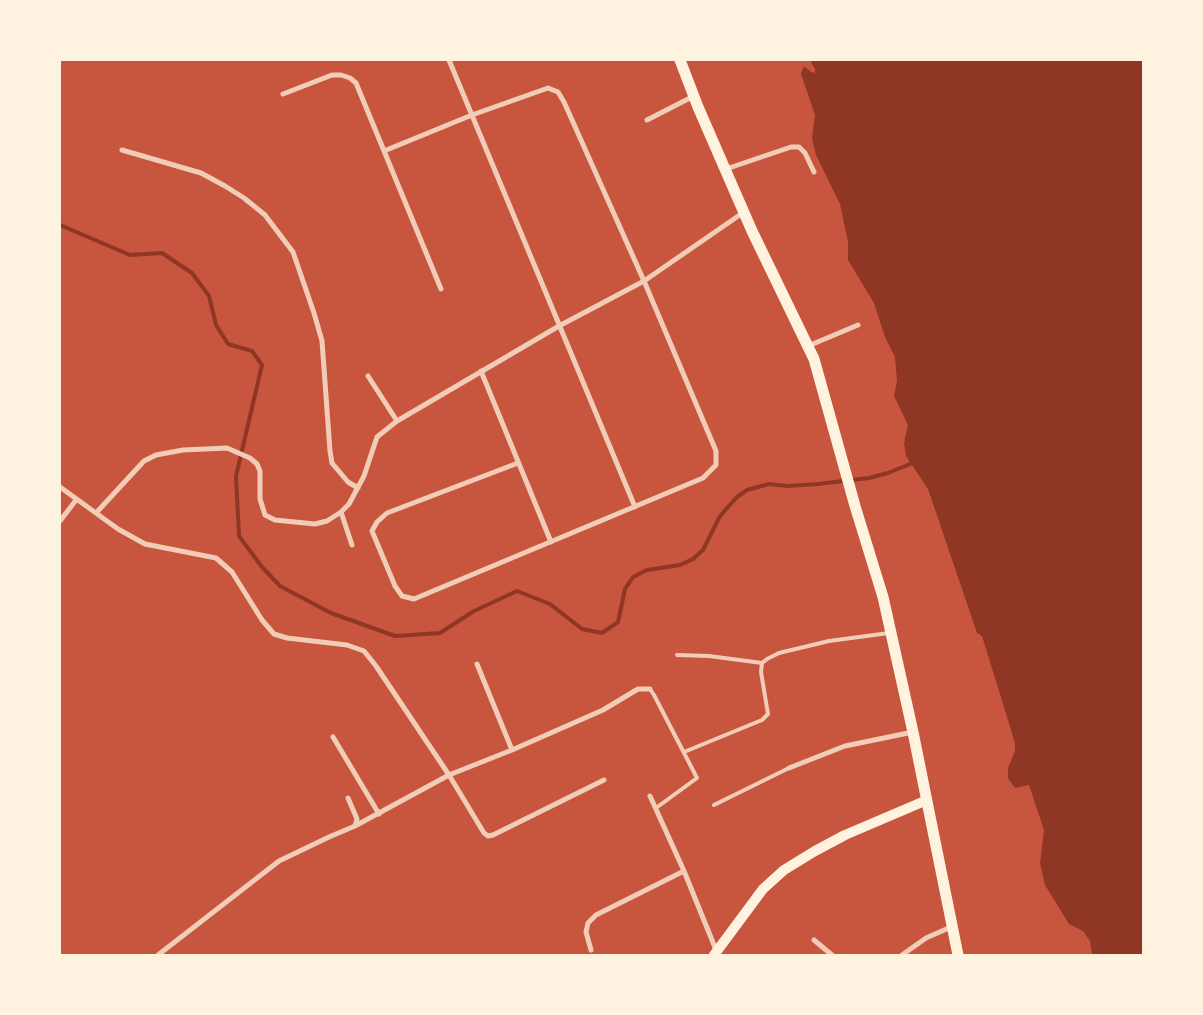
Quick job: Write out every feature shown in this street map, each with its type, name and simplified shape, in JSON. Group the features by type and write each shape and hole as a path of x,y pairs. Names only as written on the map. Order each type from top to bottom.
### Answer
{"main road":[{"path":"680,60 744,211 814,359 855,506 883,597 913,732 958,955"},
{"path":"715,953 763,889 784,870 845,835 927,800"}],"street":[{"path":"449,60 635,507"},
{"path":"283,94 332,75 341,75 350,78 356,83 441,289"},
{"path":"384,151 472,115 548,88 558,92 644,281 716,451 716,466 703,478 414,599 402,596 395,586 372,531 377,522 387,514 518,463"},
{"path":"647,120 694,96"},
{"path":"726,169 792,147 798,147 804,153 814,172"},
{"path":"122,150 201,173 225,186 244,198 265,216 293,252 322,340 332,463 348,482 358,488"},
{"path":"96,513 144,461 156,455 183,450 227,448 250,458 257,464 260,471 260,499 265,515 275,520 315,524 327,521 349,504 364,476 377,437 398,421 559,326 644,281 744,211"},
{"path":"808,346 858,325"},
{"path":"481,371 551,542"},
{"path":"368,376 398,421"},
{"path":"60,487 118,529 145,544 216,558 232,572 262,620 274,634 287,638 347,645 364,651 449,776 484,833 488,836 604,780"},
{"path":"60,521 76,500"},
{"path":"341,512 352,545"},
{"path":"477,664 512,750"},
{"path":"158,955 280,862 379,814 449,776 603,710 638,689 650,690"},
{"path":"789,768 845,746 913,732"},
{"path":"333,737 379,814"},
{"path":"650,796 684,871 715,953"},
{"path":"348,798 357,819 355,826"},
{"path":"591,950 586,932 588,923 596,915 684,871"},
{"path":"902,955 926,938 952,927"},
{"path":"814,940 832,955"}],"lane":[{"path":"677,655 709,656 762,663 779,653 828,641 891,633"},
{"path":"684,752 762,720 768,714 761,672 762,663"},
{"path":"650,690 697,778 656,808"},
{"path":"714,805 789,768"}],"shaded area":[{"path":"810,60 1143,60 1143,955 1092,955 1090,941 1083,931 1069,924 1045,885 1040,863 1044,830 1029,785 1015,788 1008,778 1008,768 1015,751 1015,743 982,636 977,633 928,489 906,456 904,443 908,425 894,396 897,381 895,357 885,337 874,303 848,260 848,242 840,204 816,155 812,138 815,115 801,74 804,66 815,73"}],"waterway":[{"path":"60,225 130,255 162,253 192,273 209,296 216,325 228,344 252,351 262,365 236,476 239,536 262,567 280,586 331,613 395,636 440,633 474,611 517,591 550,604 582,629 602,633 618,622 625,589 633,577 647,570 680,565 693,559 703,550 720,516 737,497 747,490 769,484 788,486 869,478 888,473 915,462"}]}
